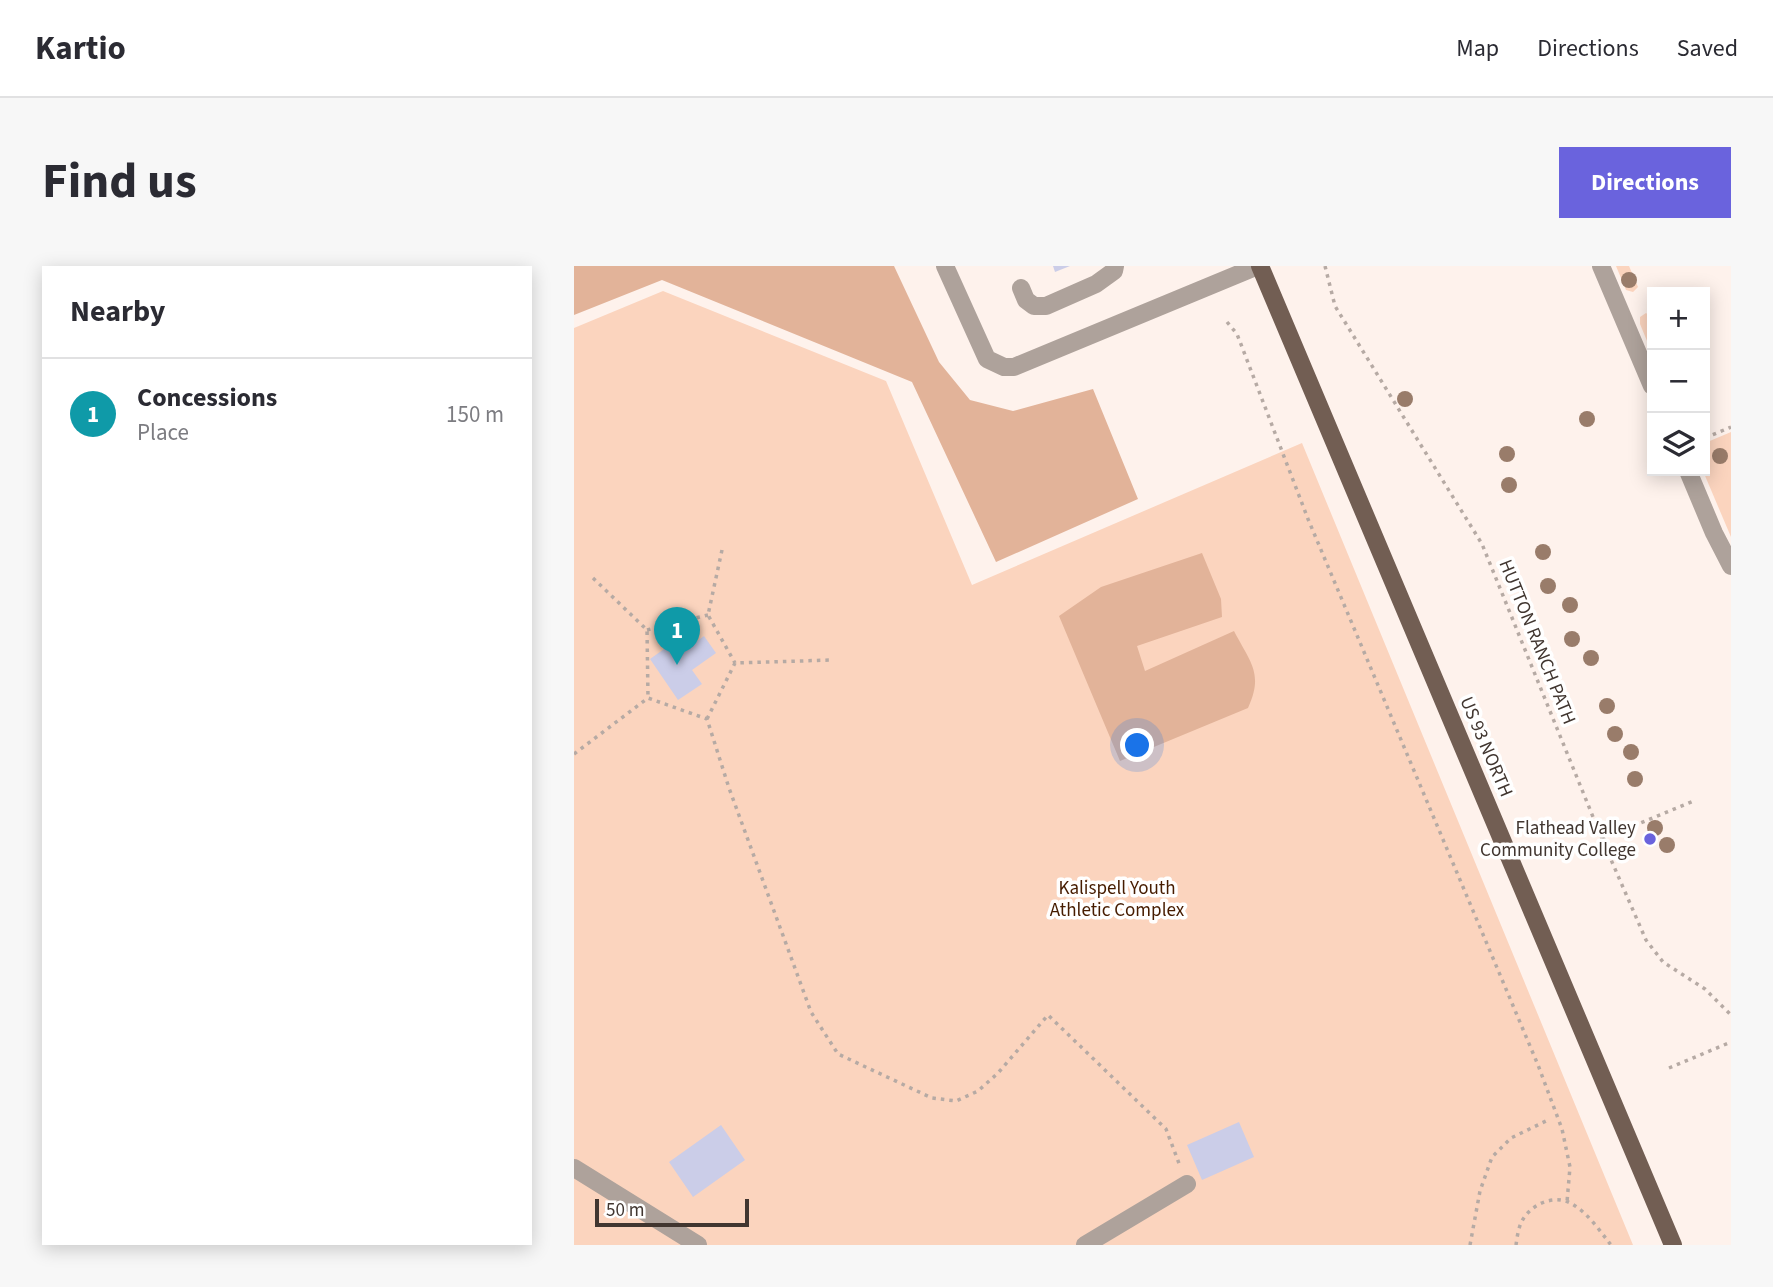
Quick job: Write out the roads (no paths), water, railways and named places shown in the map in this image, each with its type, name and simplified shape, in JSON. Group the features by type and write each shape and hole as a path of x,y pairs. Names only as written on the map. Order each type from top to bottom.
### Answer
{"main road":[{"name":"US 93 NORTH","path":"1259,266 1673,1245"}],"street":[{"path":"944,266 988,359 1004,367 1014,367 1259,266"},
{"path":"1021,288 1026,300 1034,306 1046,306 1096,284 1114,271 1115,266"},
{"path":"1601,266 1647,374"},
{"path":"1690,476 1731,566"},
{"path":"574,1168 698,1245"},
{"path":"1085,1245 1187,1185"}],"place":[{"name":"Concessions","path":"677,665"},
{"name":"Flathead Valley Community College","path":"1650,839"}],"park label":[{"name":"Kalispell Youth Athletic Complex","path":"1117,899"}]}
